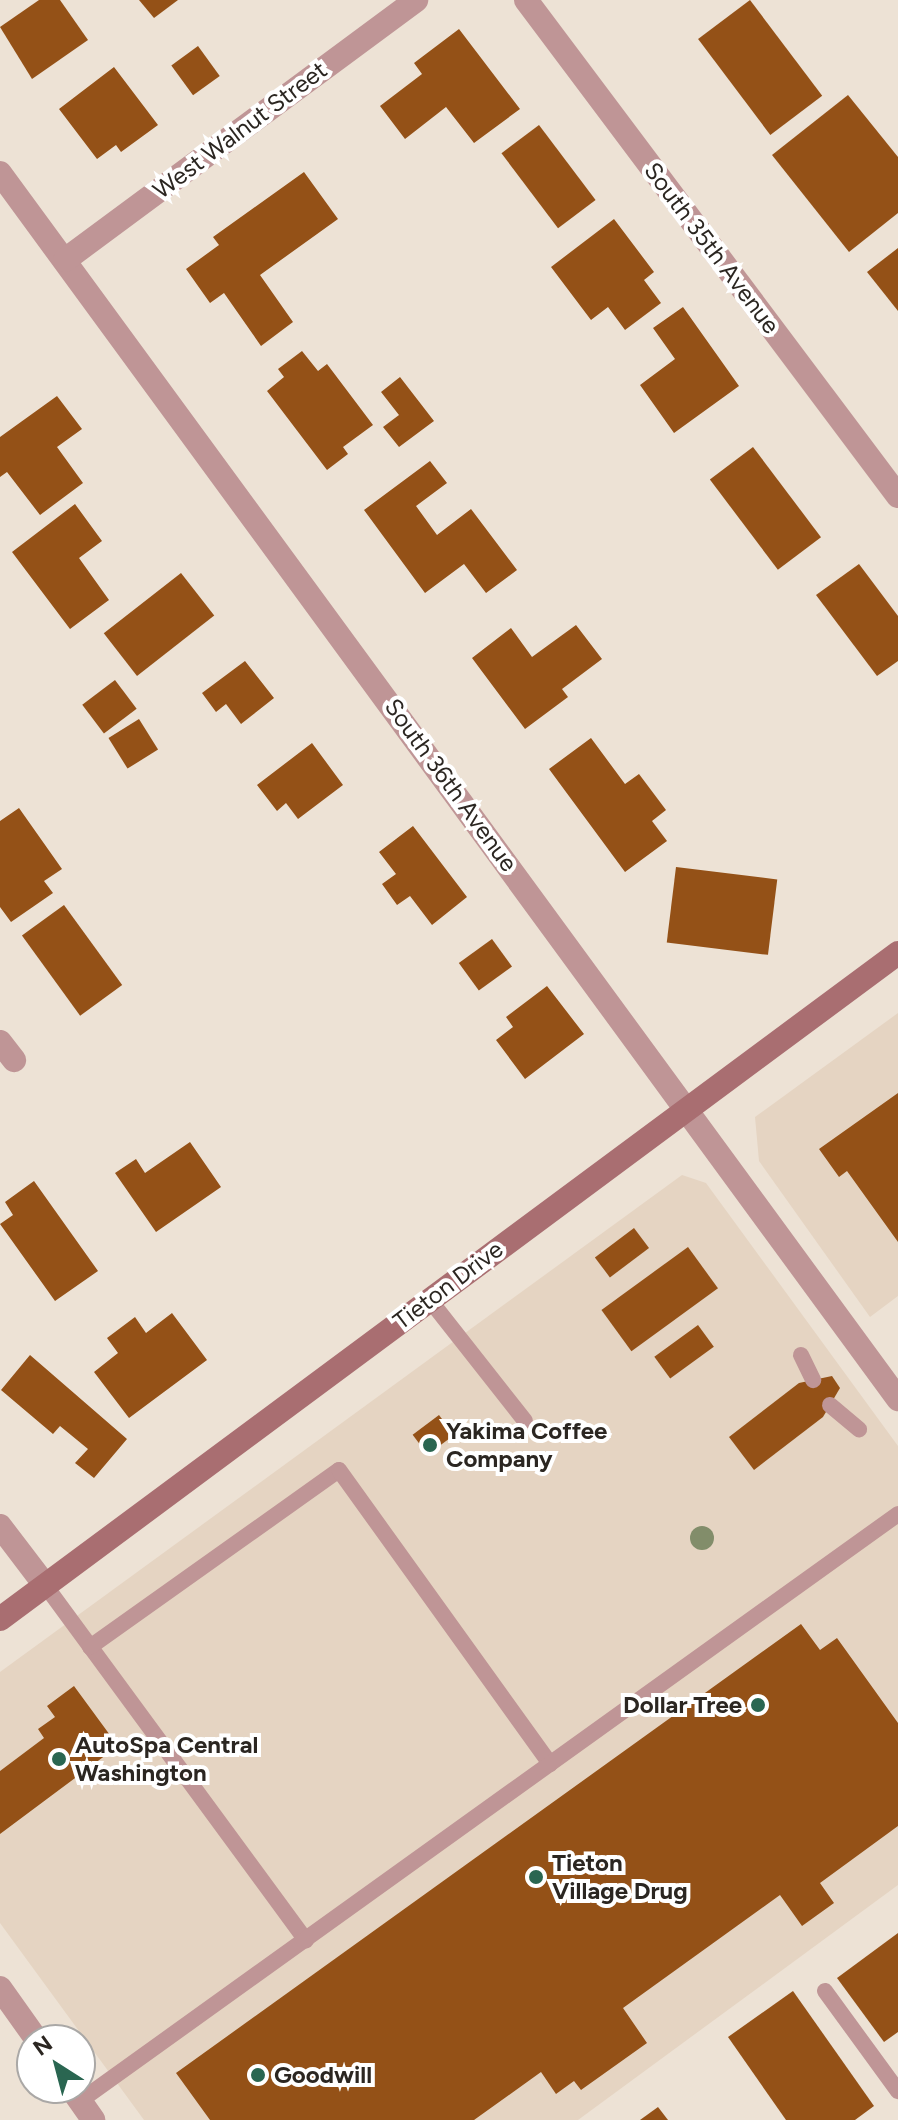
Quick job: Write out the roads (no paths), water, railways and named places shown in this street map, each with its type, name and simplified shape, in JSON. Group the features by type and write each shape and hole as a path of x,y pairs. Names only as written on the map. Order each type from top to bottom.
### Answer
{"main road":[{"name":"Tieton Drive","path":"0,1619 687,1106 898,953"}],"street":[{"name":"West Walnut Street","path":"65,260 416,0"},
{"name":"South 35th Avenue","path":"526,0 898,496"},
{"name":"South 36th Avenue","path":"0,173 687,1106 898,1399"},
{"path":"0,1526 45,1585"},
{"path":"0,1988 26,2024"}],"lane":[{"path":"429,1299 525,1421"},
{"path":"801,1355 813,1380"},
{"path":"830,1405 859,1429"},
{"path":"90,1647 339,1470 550,1764"},
{"path":"96,2092 898,1514"},
{"path":"45,1585 306,1940"},
{"path":"825,1991 898,2091"}],"place":[{"name":"Yakima Coffee Company","path":"430,1445"},
{"name":"Dollar Tree","path":"758,1705"},
{"name":"AutoSpa Central Washington","path":"59,1759"},
{"name":"Tieton Village Drug","path":"536,1877"},
{"name":"Goodwill","path":"258,2075"}]}
